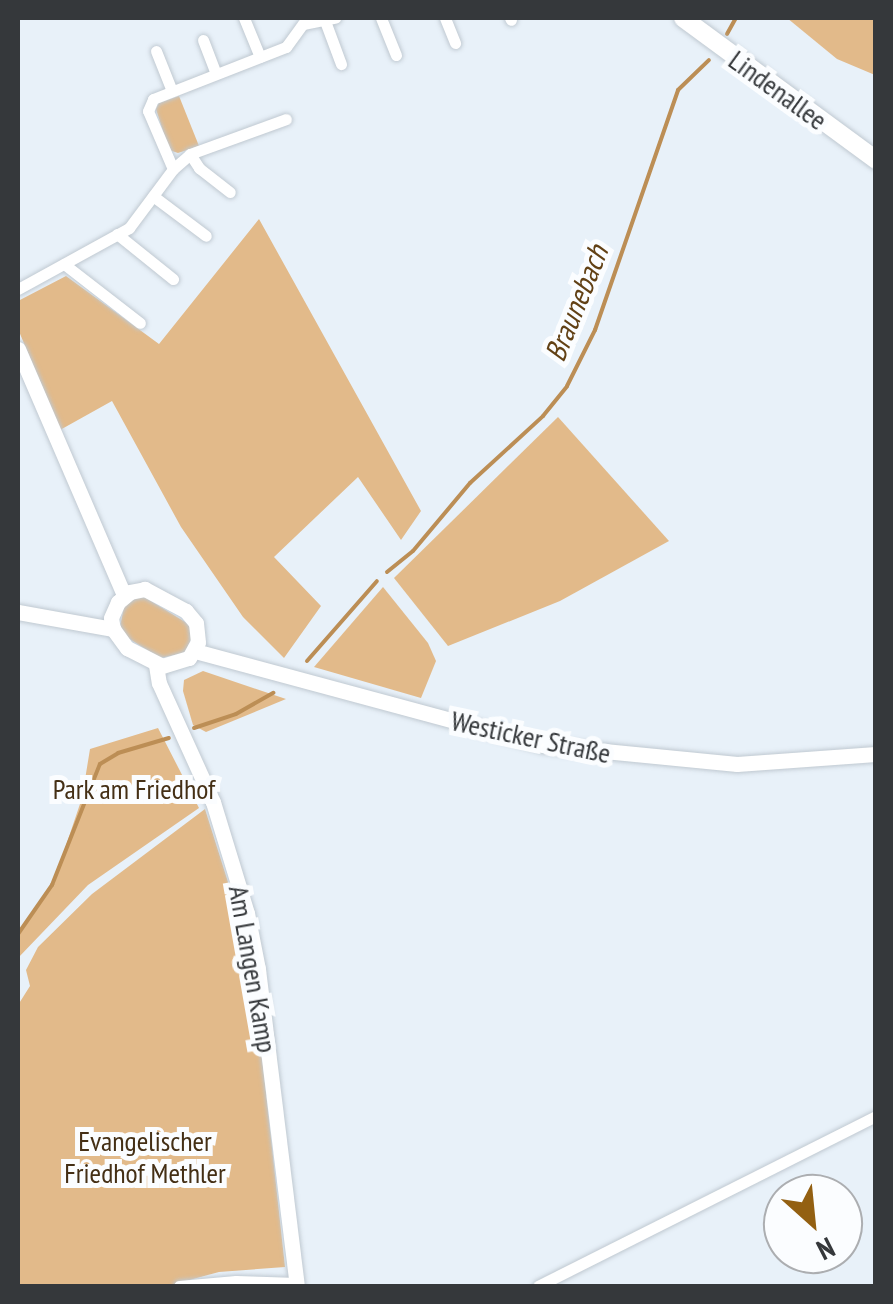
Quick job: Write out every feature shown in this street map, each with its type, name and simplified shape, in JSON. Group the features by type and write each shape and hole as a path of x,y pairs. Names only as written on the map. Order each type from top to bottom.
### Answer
{"main road":[{"name":"Lindenallee","path":"683,18 876,160"}],"street":[{"path":"244,18 260,56"},
{"path":"173,168 148,106 172,91 286,46 302,24 316,18 330,20 341,64"},
{"path":"381,18 396,55"},
{"path":"445,18 454,43"},
{"path":"203,40 216,74"},
{"path":"156,51 172,91"},
{"path":"18,289 128,228 173,168 190,154 286,119"},
{"path":"190,154 199,168 230,192"},
{"path":"153,196 206,236"},
{"path":"117,234 173,279"},
{"path":"64,264 140,323"},
{"path":"18,349 124,595"},
{"path":"154,590 186,611 198,631 195,651 180,663 156,665 127,648 113,629 114,608 124,595 154,590"},
{"path":"18,612 113,629"},
{"name":"Westicker Straße","path":"195,651 543,746 736,764 876,754"},
{"name":"Am Langen Kamp","path":"156,665 159,683 213,802 247,912 296,1285"},
{"path":"538,1286 876,1116"},
{"path":"178,1286 224,1281 296,1285"}],"green space":[{"path":"787,18 875,18 875,75 837,59"},
{"path":"179,96 199,146 178,153 169,150 156,109 159,103"},
{"path":"259,219 421,511 401,540 358,477 274,557 321,606 284,658 243,617 181,527 112,401 60,430 18,329 18,301 66,276 159,344"},
{"path":"558,417 669,541 560,601 448,646 394,578"},
{"path":"383,587 428,643 436,661 421,698 314,667"},
{"path":"141,595 190,625 192,637 185,653 160,658 128,638 120,627 125,602"},
{"path":"203,671 286,699 206,732 193,725 183,691 184,680"},
{"name":"Park am Friedhof","path":"158,728 199,808 88,885 18,958 18,934 55,878 82,798 90,749"},
{"name":"Evangelischer Friedhof Methler","path":"205,809 239,917 263,1065 285,1267 219,1272 167,1286 18,1286 18,1005 30,986 26,970 38,947 92,894"}],"waterway":[{"name":"Braunebach","path":"727,34 736,18"},
{"name":"Braunebach","path":"387,572 413,551 470,483 543,416 567,386 595,330 678,90 709,60"},
{"name":"Braunebach","path":"307,661 377,581"},
{"name":"Braunebach","path":"194,728 236,714 273,693"},
{"name":"Braunebach","path":"18,934 52,885 100,764 118,753 169,738"}]}
